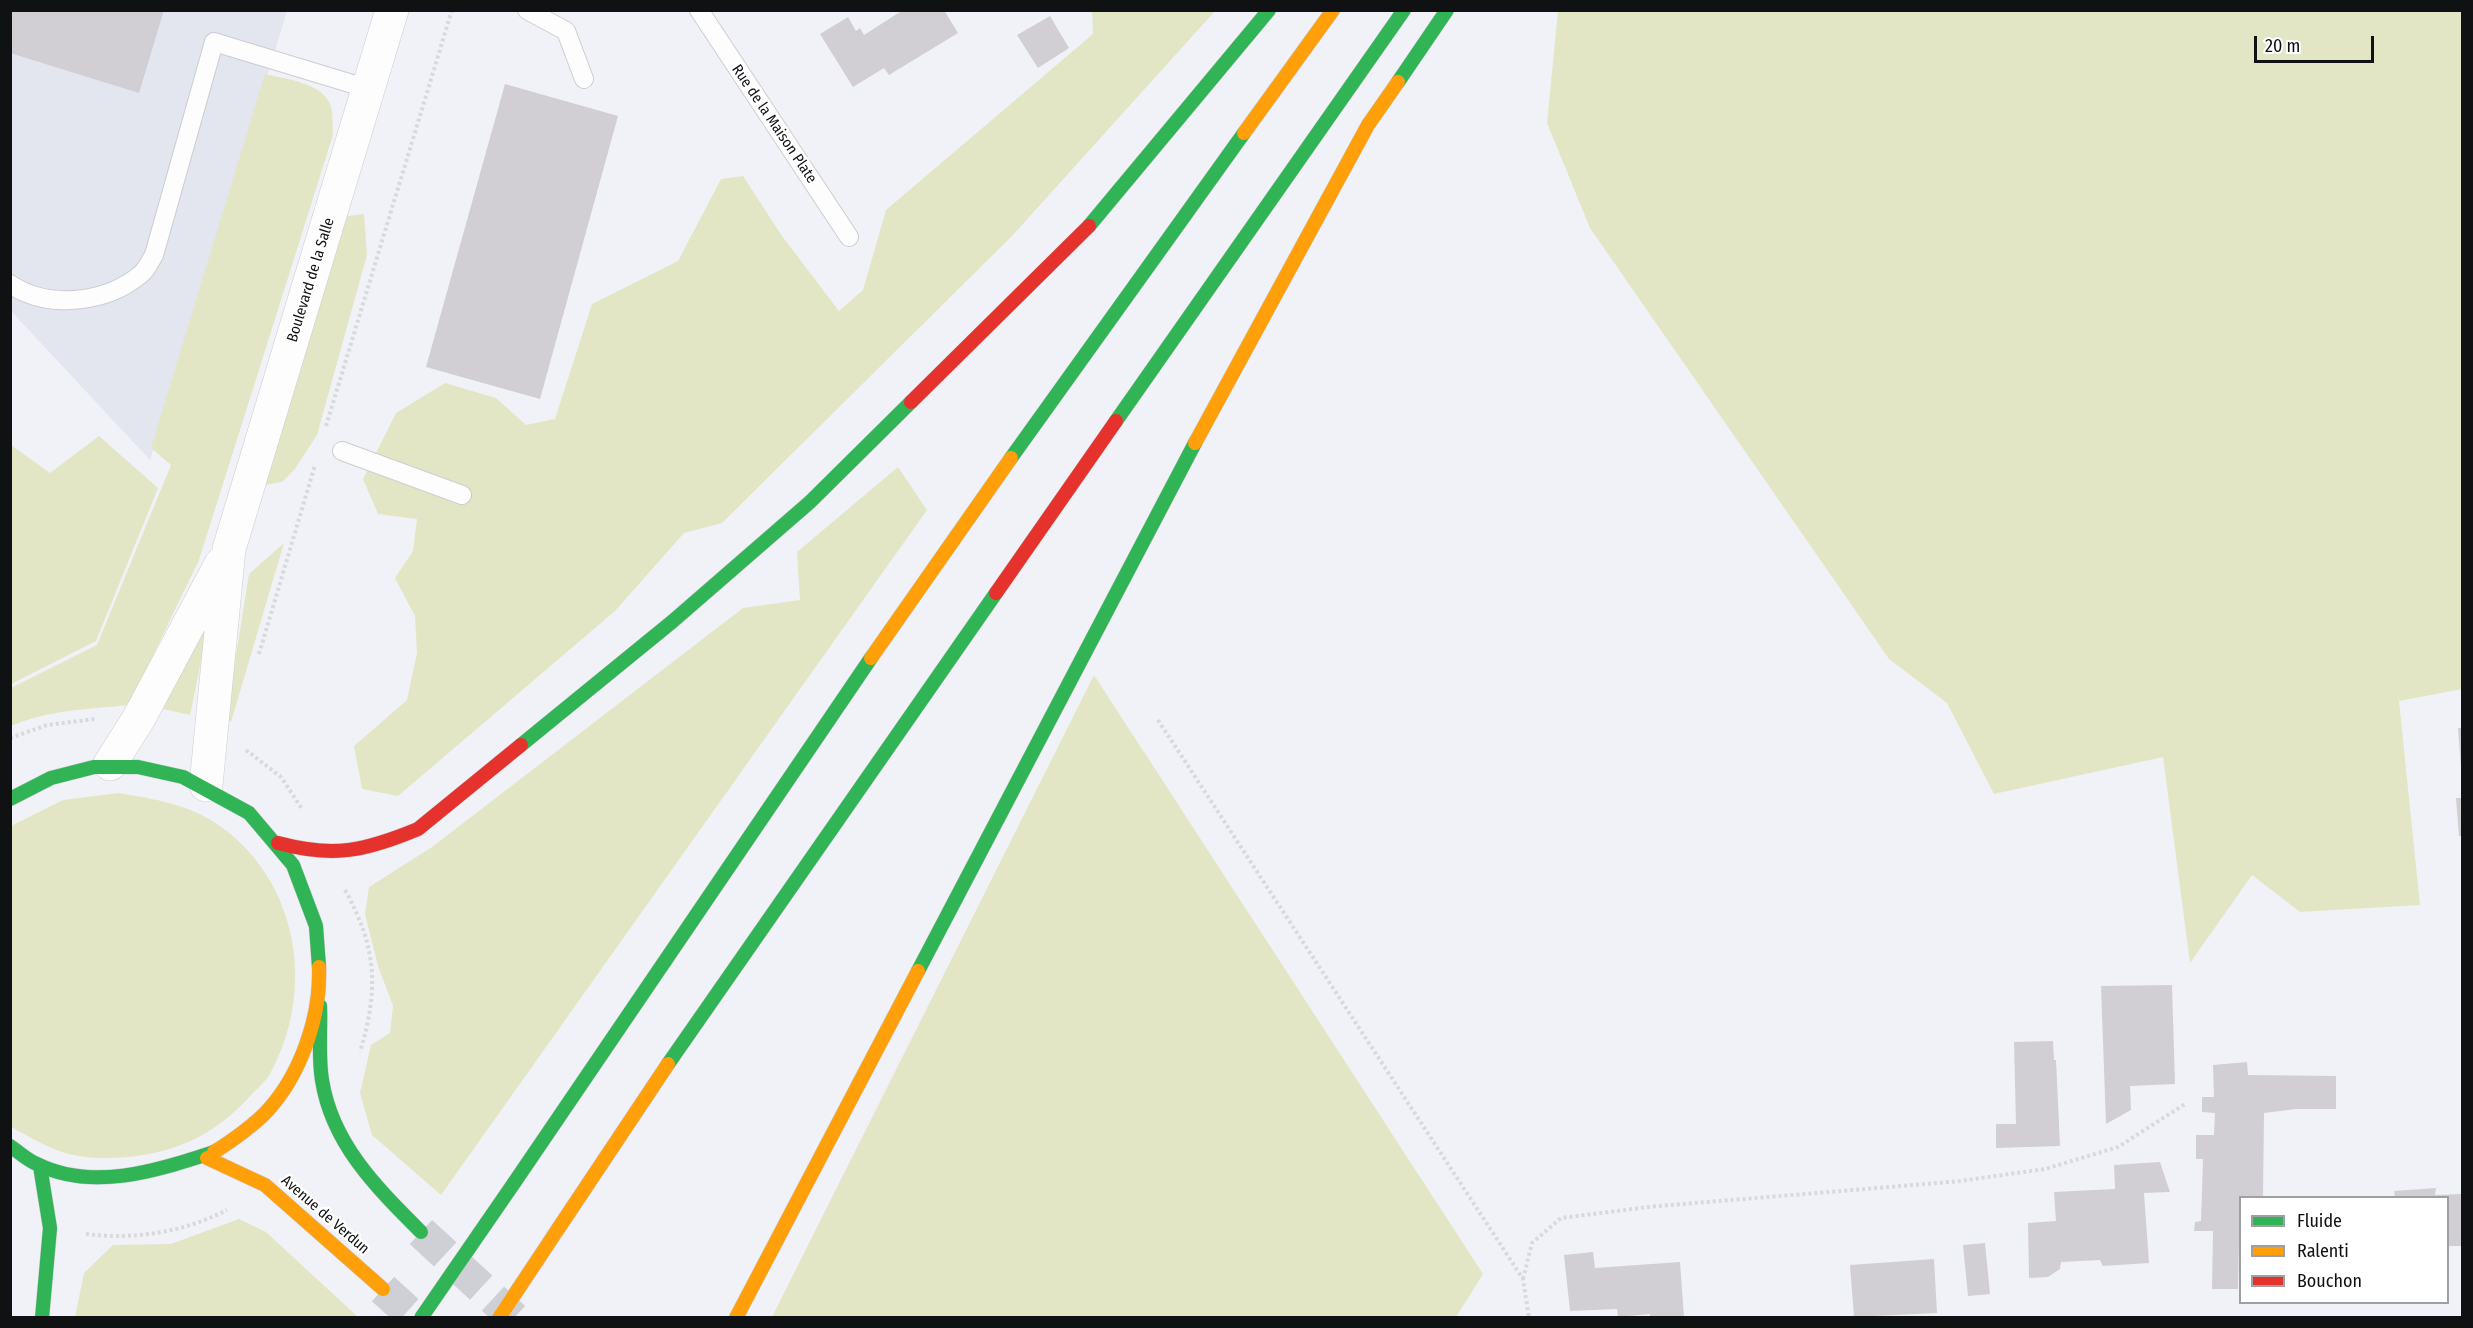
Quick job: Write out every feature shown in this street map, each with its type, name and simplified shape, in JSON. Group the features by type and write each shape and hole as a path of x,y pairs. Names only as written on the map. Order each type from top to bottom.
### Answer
{"main road":[{"path":"279,843 310,853 341,854 379,846 418,829 673,621 810,502 1083,233 1269,10"},
{"path":"421,1317 827,720 1102,329 1333,10"},
{"path":"499,1317 707,1005 1404,10"},
{"path":"736,1317 1244,349 1368,124 1447,10"},
{"path":"10,799 35,782 75,770 110,764 162,770 206,785 246,810 279,843 307,893 322,949 320,1006 322,1081 340,1137 350,1156 421,1232"},
{"path":"19,777 35,782"},
{"path":"10,1146 40,1166 120,1178 169,1171 207,1158 265,1115 301,1065 320,1006"},
{"name":"Avenue de Verdun","path":"207,1158 265,1185 383,1290"},
{"path":"40,1166 50,1228 42,1317"}],"street":[{"name":"Boulevard de la Salle","path":"110,764 139,718 229,549 392,10"},
{"name":"Boulevard de la Salle","path":"206,785 229,549"}],"lane":[{"path":"526,10 566,31 584,79"},
{"name":"Rue de la Maison Plate","path":"699,10 849,237"},
{"path":"10,284 22,292 42,297 86,299 107,294 143,273 154,255 214,42 369,89"},
{"path":"342,451 462,495"}],"path":[{"path":"323,436 452,10"},
{"path":"256,662 317,459"},
{"path":"10,738 47,725 105,718"},
{"path":"1158,720 1523,1279"},
{"path":"243,747 280,777 304,812"},
{"path":"340,880 362,920 373,966 369,1021 359,1054"},
{"path":"1529,1317 1523,1279 1532,1243 1561,1218 1648,1207 1960,1182 2045,1169 2118,1147 2185,1104"},
{"path":"83,1234 128,1236 162,1232 202,1222 237,1206"}],"shaded area":[{"path":"11,11 287,11 150,460 11,311"}],"green space":[{"path":"1092,11 1215,11 1012,236 722,523 684,533 615,611 398,796 362,789 354,746 407,700 417,653 415,616 395,578 413,551 417,519 378,514 363,479 396,413 445,383 496,398 526,425 555,419 592,304 678,261 721,179 743,176 782,236 839,311 863,290 886,210 1093,34"},
{"path":"1558,11 2462,11 2462,689 2399,701 2420,905 2300,912 2252,875 2190,963 2163,757 1994,794 1947,703 1889,659 1590,228 1547,123"},
{"path":"265,74 301,82 324,95 332,109 333,135 199,560 129,705 54,713 11,726 11,688 97,645 171,465 151,448"},
{"path":"364,214 367,255 317,435 294,470 282,482 265,485 347,216"},
{"path":"99,436 158,488 96,641 11,684 11,445 50,473"},
{"path":"898,467 927,510 441,1195 372,1135 360,1093 371,1045 390,1033 393,1006 378,966 365,914 369,887 432,847 743,608 800,600 797,552"},
{"path":"284,543 231,722 226,718 249,574"},
{"path":"203,629 207,631 206,638 190,715 163,709 197,635"},
{"path":"1094,675 1483,1274 1456,1317 772,1317"},
{"path":"118,793 158,800 196,812 220,826 247,849 268,877 283,907 292,940 295,974 293,1008 284,1042 270,1074 241,1106 218,1125 193,1140 165,1150 127,1157 92,1158 59,1151 11,1127 11,826 63,800"},
{"path":"239,1219 266,1232 358,1317 75,1317 84,1273 113,1245 171,1244"}],"building":[{"path":"10,10 164,10 139,93 10,53"},
{"path":"903,10 944,10 958,33 889,75 884,68 853,87 820,34 848,17 856,31 860,28 864,35"},
{"path":"1050,16 1069,48 1038,68 1017,35"},
{"path":"505,84 618,116 540,399 426,367"},
{"path":"2458,728 2462,728 2462,767 2461,767"},
{"path":"2456,798 2462,798 2462,836 2459,836"},
{"path":"2172,985 2175,1084 2130,1086 2131,1110 2106,1124 2101,986"},
{"path":"2053,1041 2060,1146 1996,1148 1996,1124 2016,1124 2014,1042"},
{"path":"2247,1062 2248,1075 2336,1076 2336,1109 2296,1109 2264,1113 2263,1196 2239,1196 2238,1289 2212,1289 2213,1231 2194,1231 2195,1222 2201,1221 2203,1159 2196,1159 2196,1135 2214,1135 2215,1113 2202,1112 2202,1097 2214,1097 2213,1065"},
{"path":"2160,1162 2170,1192 2144,1193 2149,1263 2103,1266 2100,1260 2061,1262 2060,1269 2048,1277 2029,1278 2028,1223 2056,1221 2054,1192 2115,1189 2114,1165"},
{"path":"2436,1188 2435,1195 2462,1194 2462,1246 2449,1246 2449,1196 2395,1196 2394,1191"},
{"path":"1985,1243 1990,1294 1968,1296 1963,1245"},
{"path":"1593,1252 1595,1268 1680,1262 1684,1317 1650,1317 1650,1314 1618,1317 1617,1309 1570,1311 1564,1255"},
{"path":"1934,1259 1937,1313 1854,1317 1850,1265"}],"tunnel":[{"path":"421,1232 514,1318"},
{"path":"383,1289 415,1318"}],"traffic: fast":[{"path":"1089,226 1269,10"},
{"path":"1116,421 1404,10"},
{"path":"1398,82 1447,10"},
{"path":"1011,458 1244,133"},
{"path":"521,745 673,621 810,502 911,402"},
{"path":"918,971 1195,443"},
{"path":"668,1064 996,593"},
{"path":"514,1183 871,658"},
{"path":"10,799 51,778 94,767 138,767 183,777 249,813 293,865 316,926 319,967"},
{"path":"320,1006 322,1080 327,1103 336,1125 359,1164 388,1199 421,1232"},
{"path":"10,1146 33,1162 59,1172 103,1177 148,1171 214,1152"},
{"path":"40,1166 50,1228 42,1318"},
{"path":"421,1318 514,1183"}],"traffic: slow":[{"path":"1244,133 1333,10"},
{"path":"1195,443 1368,125 1398,82"},
{"path":"871,658 1011,458"},
{"path":"214,1152 264,1114 291,1079 307,1043 317,1005 319,967"},
{"path":"736,1318 918,971"},
{"path":"558,1229 668,1064"},
{"path":"207,1158 265,1185 383,1289"},
{"path":"499,1318 558,1229"}],"traffic: jam":[{"path":"911,402 1089,226"},
{"path":"996,593 1116,421"},
{"path":"278,843 316,850 349,850 382,843 418,829 521,745"}]}
